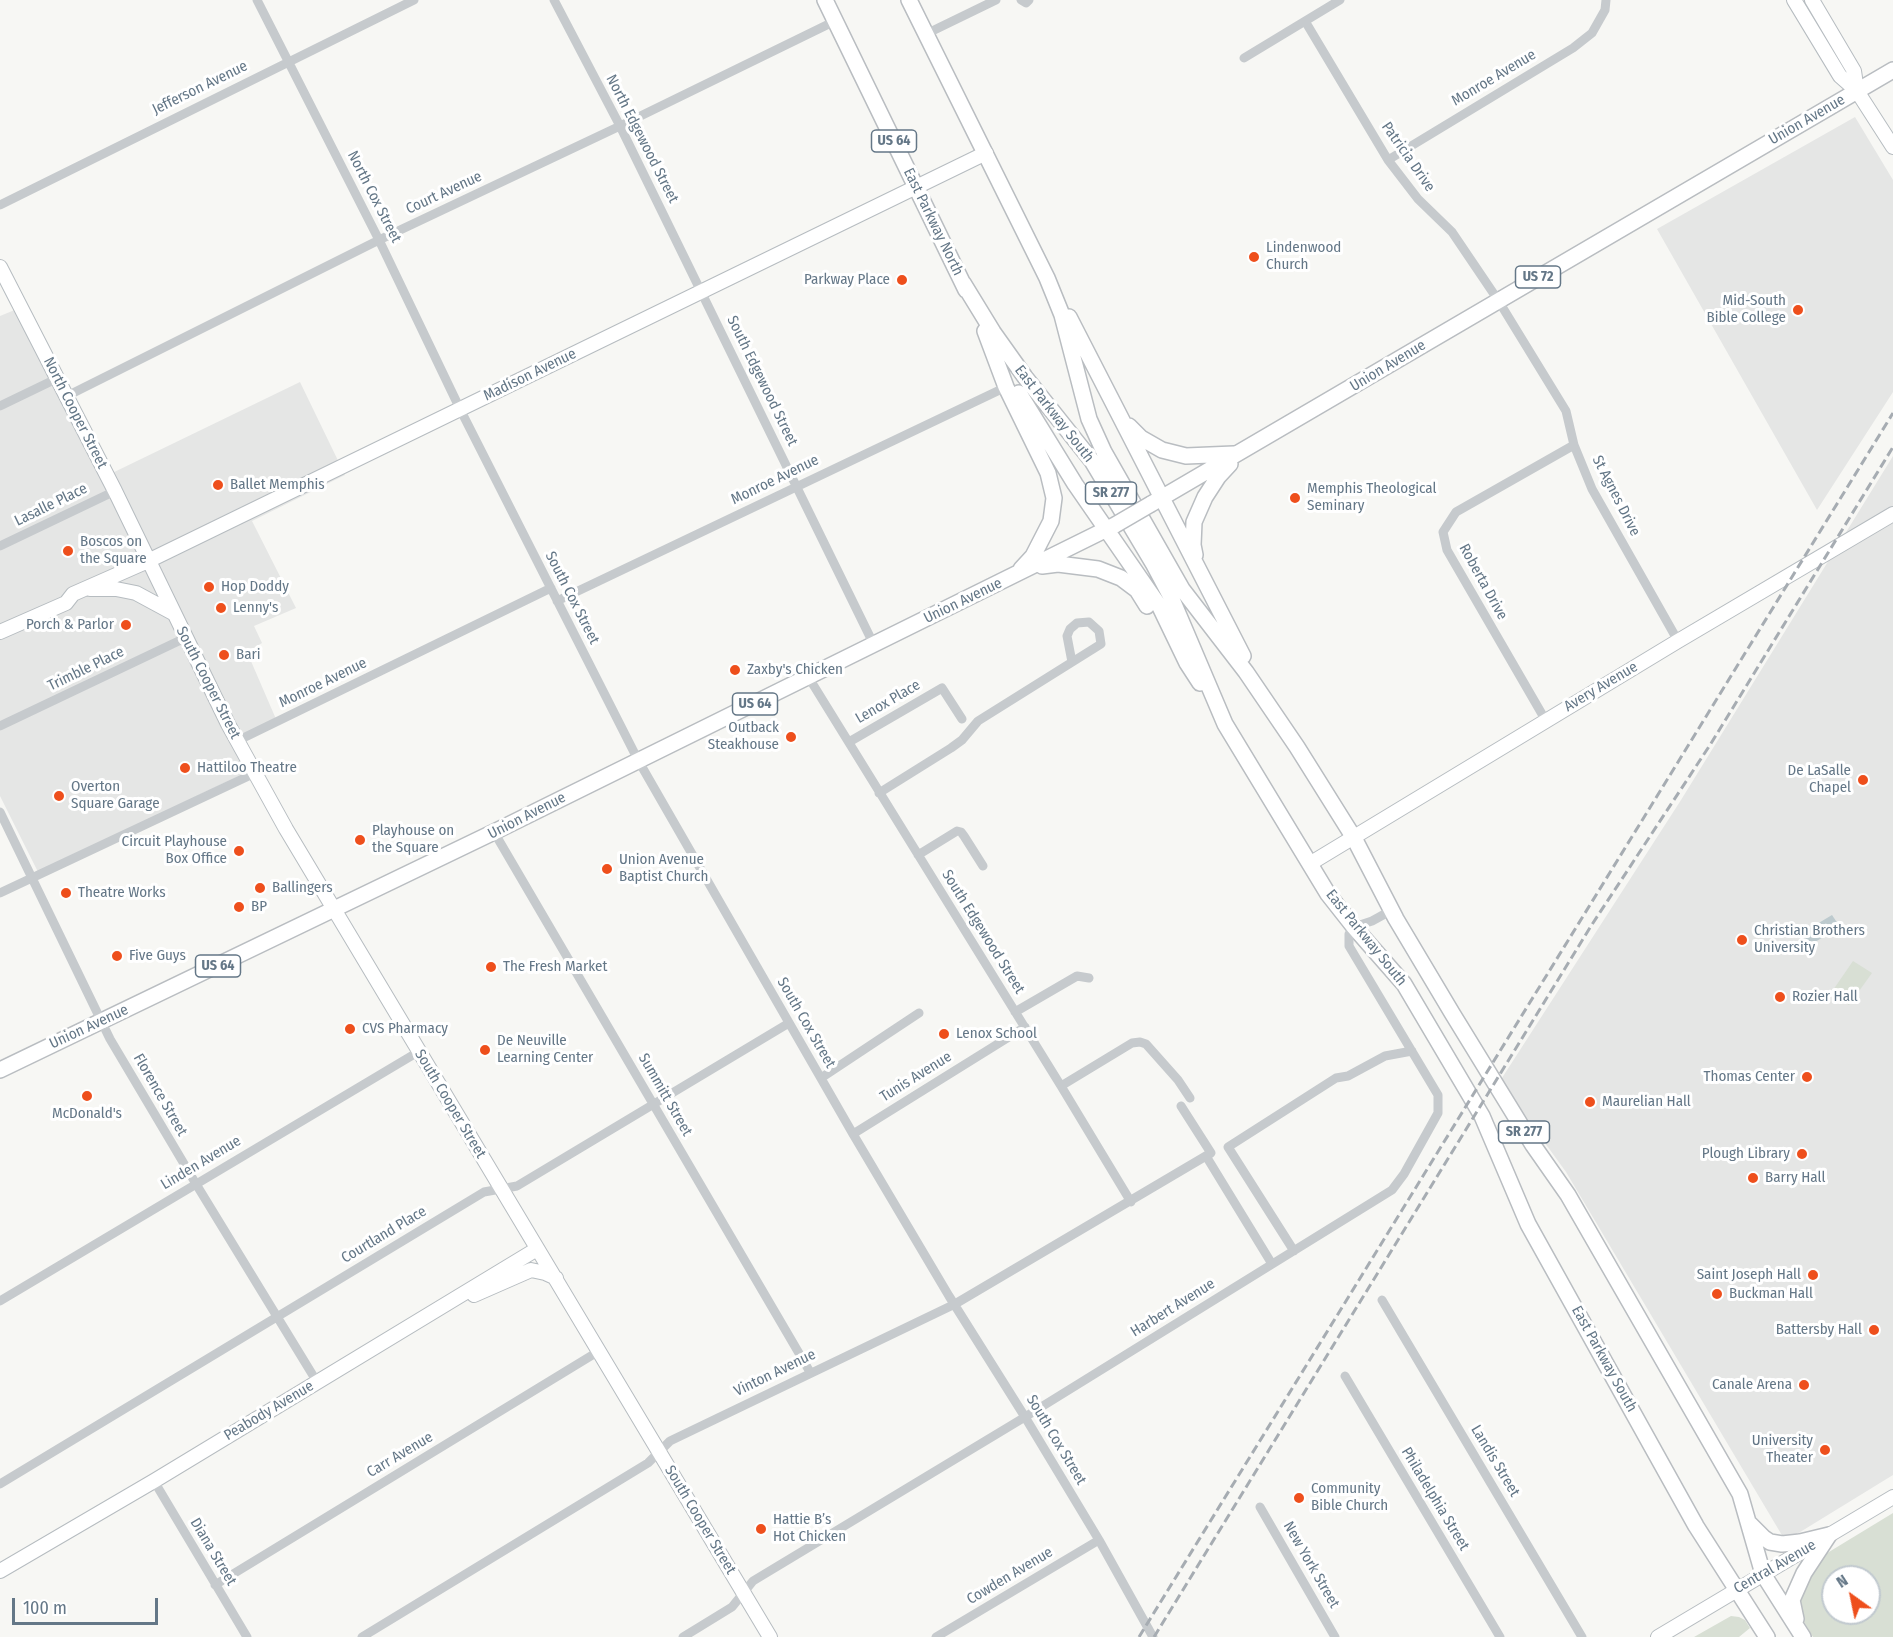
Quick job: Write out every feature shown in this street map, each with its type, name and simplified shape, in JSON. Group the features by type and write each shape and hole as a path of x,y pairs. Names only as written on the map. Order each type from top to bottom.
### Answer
{"main road":[{"name":"East Parkway North","path":"825,0 963,283"},
{"path":"909,0 1047,278 1123,421 1157,501 1198,567 1265,700"},
{"path":"1794,0 1840,76 1857,91 1893,147"},
{"path":"1812,0 1854,71 1857,91"},
{"name":"Union Avenue","path":"0,1070 333,911 809,678 1110,527 1893,70"},
{"name":"Madison Avenue","path":"0,623 63,594 77,592 148,561 986,153"},
{"name":"North Cooper Street","path":"0,267 115,491 148,561"},
{"name":"East Parkway South","path":"1047,278 1062,315 1095,437 1182,589 1246,672 1297,747 1354,838 1392,910 1526,1135 1568,1195 1740,1494 1763,1574 1801,1634"},
{"name":"East Parkway South","path":"963,283 993,332 1025,377 1092,461 1172,597 1225,723 1328,894 1404,984 1482,1116 1528,1224 1696,1526 1767,1637"},
{"name":"US 64","path":"963,283 1006,387 1048,473 1054,498 1052,521 1044,537 1033,556 1015,575"},
{"path":"984,330 1041,430 1110,527 1160,607 1188,663"},
{"path":"1123,421 1141,438 1162,450 1186,456 1240,453"},
{"path":"1198,567 1193,545 1194,522 1204,497 1218,477 1240,453"},
{"name":"Avery Avenue","path":"1311,863 1893,514"},
{"name":"South Cooper Street","path":"148,561 237,741 333,911 770,1637"},
{"path":"1030,568 1058,564 1098,569 1121,578 1137,590 1188,663 1225,723"},
{"path":"77,592 116,589 136,593 173,613"},
{"name":"Madison Avenue","path":"0,632 66,603 77,592"},
{"name":"Peabody Avenue","path":"0,1571 154,1481 537,1249"},
{"path":"458,1296 467,1299 531,1270 556,1278"},
{"name":"Central Avenue","path":"1658,1637 1893,1497"},
{"path":"1749,1523 1770,1542 1782,1544 1829,1535"},
{"path":"1801,1634 1792,1600 1804,1573 1829,1535"}],"street":[{"name":"North Cox Street","path":"257,0 379,240 460,409"},
{"name":"Jefferson Avenue","path":"0,205 414,0"},
{"name":"North Edgewood Street","path":"554,0 620,126 702,292"},
{"path":"926,34 996,0"},
{"path":"1021,0 1026,3 1029,0"},
{"path":"1244,58 1340,0"},
{"name":"Monroe Avenue","path":"1388,160 1573,48 1592,33 1606,5"},
{"name":"Court Avenue","path":"67,396 379,240 835,21"},
{"name":"Patricia Drive","path":"1305,21 1388,160 1418,199 1452,232 1498,300"},
{"name":"South Edgewood Street","path":"702,292 874,645"},
{"name":"St Agnes Drive","path":"1498,300 1566,411 1574,445 1593,489 1678,641"},
{"path":"0,406 58,378"},
{"name":"Monroe Avenue","path":"557,601 1006,387"},
{"name":"South Cox Street","path":"460,409 638,760 954,1305 1099,1540 1153,1637"},
{"name":"Roberta Drive","path":"1545,721 1447,550 1443,532 1456,512 1574,445"},
{"name":"Lasalle Place","path":"0,546 115,491"},
{"name":"Monroe Avenue","path":"237,741 550,588"},
{"path":"879,793 951,748 978,721 1101,644 1098,631 1089,622 1077,623 1067,636 1072,662"},
{"name":"Trimble Place","path":"0,726 185,638"},
{"name":"South Edgewood Street","path":"809,678 1062,1086 1131,1202"},
{"name":"Lenox Place","path":"849,742 942,688 962,719"},
{"path":"0,893 255,773"},
{"name":"Florence Street","path":"0,812 110,1039 317,1382"},
{"path":"918,855 957,831 964,836 983,866"},
{"name":"Summitt Street","path":"494,832 810,1372"},
{"path":"1354,927 1372,921 1392,910"},
{"name":"Harbert Avenue","path":"683,1637 732,1607 753,1581 1025,1417 1392,1190 1404,1174 1438,1113 1438,1095 1348,946 1349,934 1354,927"},
{"path":"1015,1012 1077,976 1089,978"},
{"path":"821,1078 919,1013"},
{"name":"Courtland Place","path":"0,1484 484,1192 517,1186 789,1023"},
{"name":"Tunis Avenue","path":"854,1134 1024,1027"},
{"path":"1062,1086 1132,1043 1140,1042 1146,1044 1178,1080 1190,1098"},
{"path":"1294,1251 1228,1147 1336,1078 1348,1076 1385,1056 1412,1050"},
{"name":"Linden Avenue","path":"0,1301 418,1052"},
{"path":"1181,1106 1272,1264"},
{"name":"Vinton Avenue","path":"362,1637 648,1463 670,1441 954,1305 1209,1155"},
{"name":"Landis Street","path":"1382,1300 1582,1637"},
{"name":"Carr Avenue","path":"215,1585 599,1351"},
{"name":"Philadelphia Street","path":"1345,1376 1500,1637"},
{"name":"Diana Street","path":"154,1481 247,1637"},
{"name":"New York Street","path":"1260,1507 1335,1637"},
{"name":"Cowden Avenue","path":"936,1637 1099,1540"}],"shaded area":[{"name":"Mid-South Bible College","path":"1855,117 1893,180 1893,392 1817,510 1657,229"},
{"path":"22,307 106,476 300,382 345,475 252,521 296,608 254,626 262,643 247,652 276,719 234,739 249,771 38,872 0,796 0,316"},
{"name":"Christian Brothers University","path":"1893,456 1893,1475 1792,1537 1783,1537 1566,1172 1500,1081 1681,800"},
{"path":"1832,915 1840,927 1810,945 1802,933"},
{"path":"1853,961 1872,973 1849,1005 1831,993"},
{"path":"1893,1513 1893,1637 1813,1637 1795,1607 1819,1558"},
{"path":"1731,1616 1745,1620 1750,1628 1739,1637 1694,1637"}],"railway":[{"path":"1139,1637 1893,413"},
{"path":"1154,1637 1591,926 1710,745 1893,447"}],"place":[{"name":"Lindenwood Church","path":"1254,257"},
{"name":"Parkway Place","path":"902,280"},
{"name":"Mid-South Bible College","path":"1798,310"},
{"name":"Ballet Memphis","path":"218,485"},
{"name":"Memphis Theological Seminary","path":"1295,498"},
{"name":"Boscos on the Square","path":"68,551"},
{"name":"Hop Doddy","path":"209,587"},
{"name":"Lenny's","path":"221,608"},
{"name":"Porch & Parlor","path":"126,625"},
{"name":"Bari","path":"224,655"},
{"name":"Zaxby's Chicken","path":"735,670"},
{"name":"Outback Steakhouse","path":"791,737"},
{"name":"Hattiloo Theatre","path":"185,768"},
{"name":"De LaSalle Chapel","path":"1863,780"},
{"name":"Overton Square Garage","path":"59,796"},
{"name":"Playhouse on the Square","path":"360,840"},
{"name":"Circuit Playhouse Box Office","path":"239,851"},
{"name":"Union Avenue Baptist Church","path":"607,869"},
{"name":"Ballingers","path":"260,888"},
{"name":"Theatre Works","path":"66,893"},
{"name":"BP","path":"239,907"},
{"name":"Christian Brothers University","path":"1742,940"},
{"name":"Five Guys","path":"117,956"},
{"name":"The Fresh Market","path":"491,967"},
{"name":"Rozier Hall","path":"1780,997"},
{"name":"CVS Pharmacy","path":"350,1029"},
{"name":"Lenox School","path":"944,1034"},
{"name":"De Neuville Learning Center","path":"485,1050"},
{"name":"Thomas Center","path":"1807,1077"},
{"name":"McDonald's","path":"87,1096"},
{"name":"Maurelian Hall","path":"1590,1102"},
{"name":"Plough Library","path":"1802,1154"},
{"name":"Barry Hall","path":"1753,1178"},
{"name":"Saint Joseph Hall","path":"1813,1275"},
{"name":"Buckman Hall","path":"1717,1294"},
{"name":"Battersby Hall","path":"1874,1330"},
{"name":"Canale Arena","path":"1804,1385"},
{"name":"University Theater","path":"1825,1450"},
{"name":"Community Bible Church","path":"1299,1498"},
{"name":"Hattie B’s Hot Chicken","path":"761,1529"}]}
